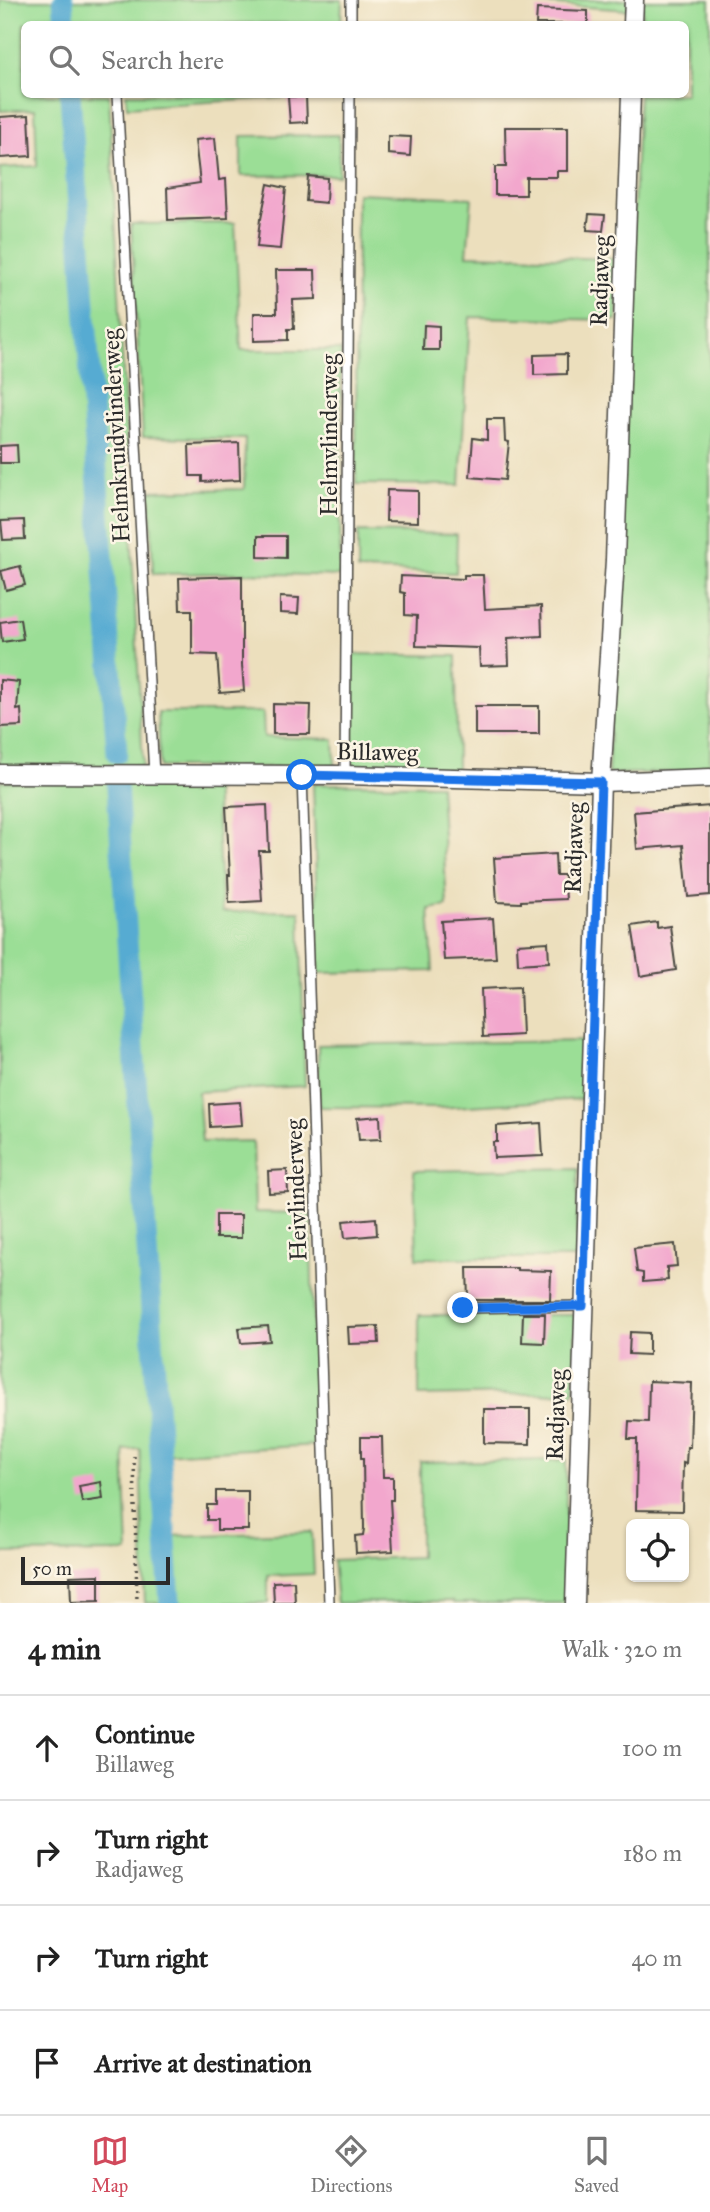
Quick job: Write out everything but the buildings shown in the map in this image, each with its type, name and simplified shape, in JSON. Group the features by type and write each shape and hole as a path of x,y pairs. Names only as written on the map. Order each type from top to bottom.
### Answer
{"street":[{"path":"633,21 634,0"},
{"name":"Radjaweg","path":"575,1603 601,782 615,559 631,98"},
{"name":"Billaweg","path":"0,774 345,775 601,782 710,778"}],"lane":[{"path":"351,0 351,21"},
{"name":"Helmkruidvlinderweg","path":"117,98 154,775"},
{"name":"Helmvlinderweg","path":"345,775 350,98"},
{"name":"Heivlinderweg","path":"302,775 328,1603"},
{"path":"463,1308 583,1306"}],"path":[{"path":"134,1456 137,1603"}],"green space":[{"path":"0,0 342,0 341,21 21,21 21,98 109,98 143,766 0,766 0,168 37,166 35,109 0,111"},
{"path":"484,0 628,0 628,10"},
{"path":"643,0 710,0 710,771 608,774 639,98 689,98 689,21 642,21"},
{"path":"126,98 277,98 127,107"},
{"path":"339,135 339,175 241,176 241,136"},
{"path":"357,193 472,198 467,255 618,259 617,320 470,317 460,485 356,484"},
{"path":"235,223 241,350 341,350 340,576 153,574 150,491 244,489 245,439 143,437 131,224"},
{"path":"358,532 457,534 456,573 358,570"},
{"path":"353,654 456,656 457,770 351,769"},
{"path":"158,712 263,712 264,737 334,739 335,767 160,767"},
{"path":"0,781 215,783 222,912 300,911 305,1086 198,1092 202,1142 253,1141 255,1212 310,1213 317,1445 161,1454 166,1536 312,1532 314,1574 268,1576 268,1603 145,1603 140,1449 124,1450 128,1552 0,1553"},
{"path":"313,784 440,785 447,906 429,909 433,971 319,973"},
{"path":"585,1041 582,1099 437,1108 319,1107 318,1045"},
{"path":"578,1168 576,1258 417,1258 414,1171"},
{"path":"419,1315 576,1315 574,1393 419,1396"},
{"path":"566,1460 566,1603 337,1603 333,1560 420,1557 420,1462"}],"waterway":[{"path":"63,0 65,21"},
{"path":"70,98 117,753"},
{"path":"117,786 170,1603"}],"route":[{"path":"302,775 601,782 583,1306 463,1308"}]}
